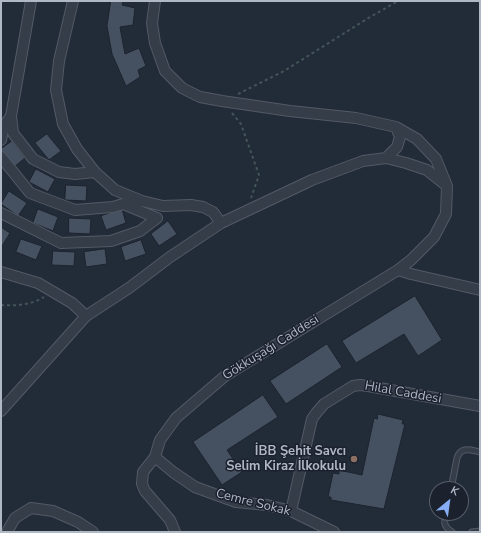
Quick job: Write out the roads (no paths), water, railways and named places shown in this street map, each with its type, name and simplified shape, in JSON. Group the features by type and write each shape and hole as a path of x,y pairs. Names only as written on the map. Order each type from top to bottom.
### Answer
{"street":[{"path":"31,1 11,116 13,133 33,159 59,172 75,174 95,172"},
{"path":"73,1 59,61 56,90 63,124 77,149 95,172 115,190 142,202 163,206 203,207 212,212 221,223"},
{"path":"155,1 152,23 155,43 165,71 182,88 200,97 290,111 356,118 396,127 416,140 436,160 447,186"},
{"path":"1,140 4,126 11,116"},
{"path":"386,158 397,147 400,137 396,127"},
{"path":"1,157 30,193 75,210 113,207 123,204 157,218 140,231 111,240 61,243 1,212"},
{"path":"1,411 86,316 221,223 319,177 363,161 386,158 406,163 427,170 447,186"},
{"name":"Gökkuşağı Caddesi","path":"175,532 170,520 142,484 144,472 155,457 160,440 176,418 225,376 398,270 411,260 434,237 446,214 447,186"},
{"path":"398,270 480,290"},
{"path":"1,272 38,283 72,302 86,316"},
{"name":"Hilal Caddesi","path":"291,511 312,419 324,404 353,386 368,386 480,406"},
{"name":"Cemre Sokak","path":"155,457 195,487 236,502 267,505 291,511 334,532"},
{"path":"8,532 16,518 31,508 53,511 78,522 93,532"}],"lane":[{"path":"453,481 459,453 467,450 480,452"},
{"path":"444,521 445,525 452,532"},
{"path":"472,532 480,531"}],"place":[{"name":"İBB Şehit Savcı Selim Kiraz İlkokulu","path":"354,459"}]}
